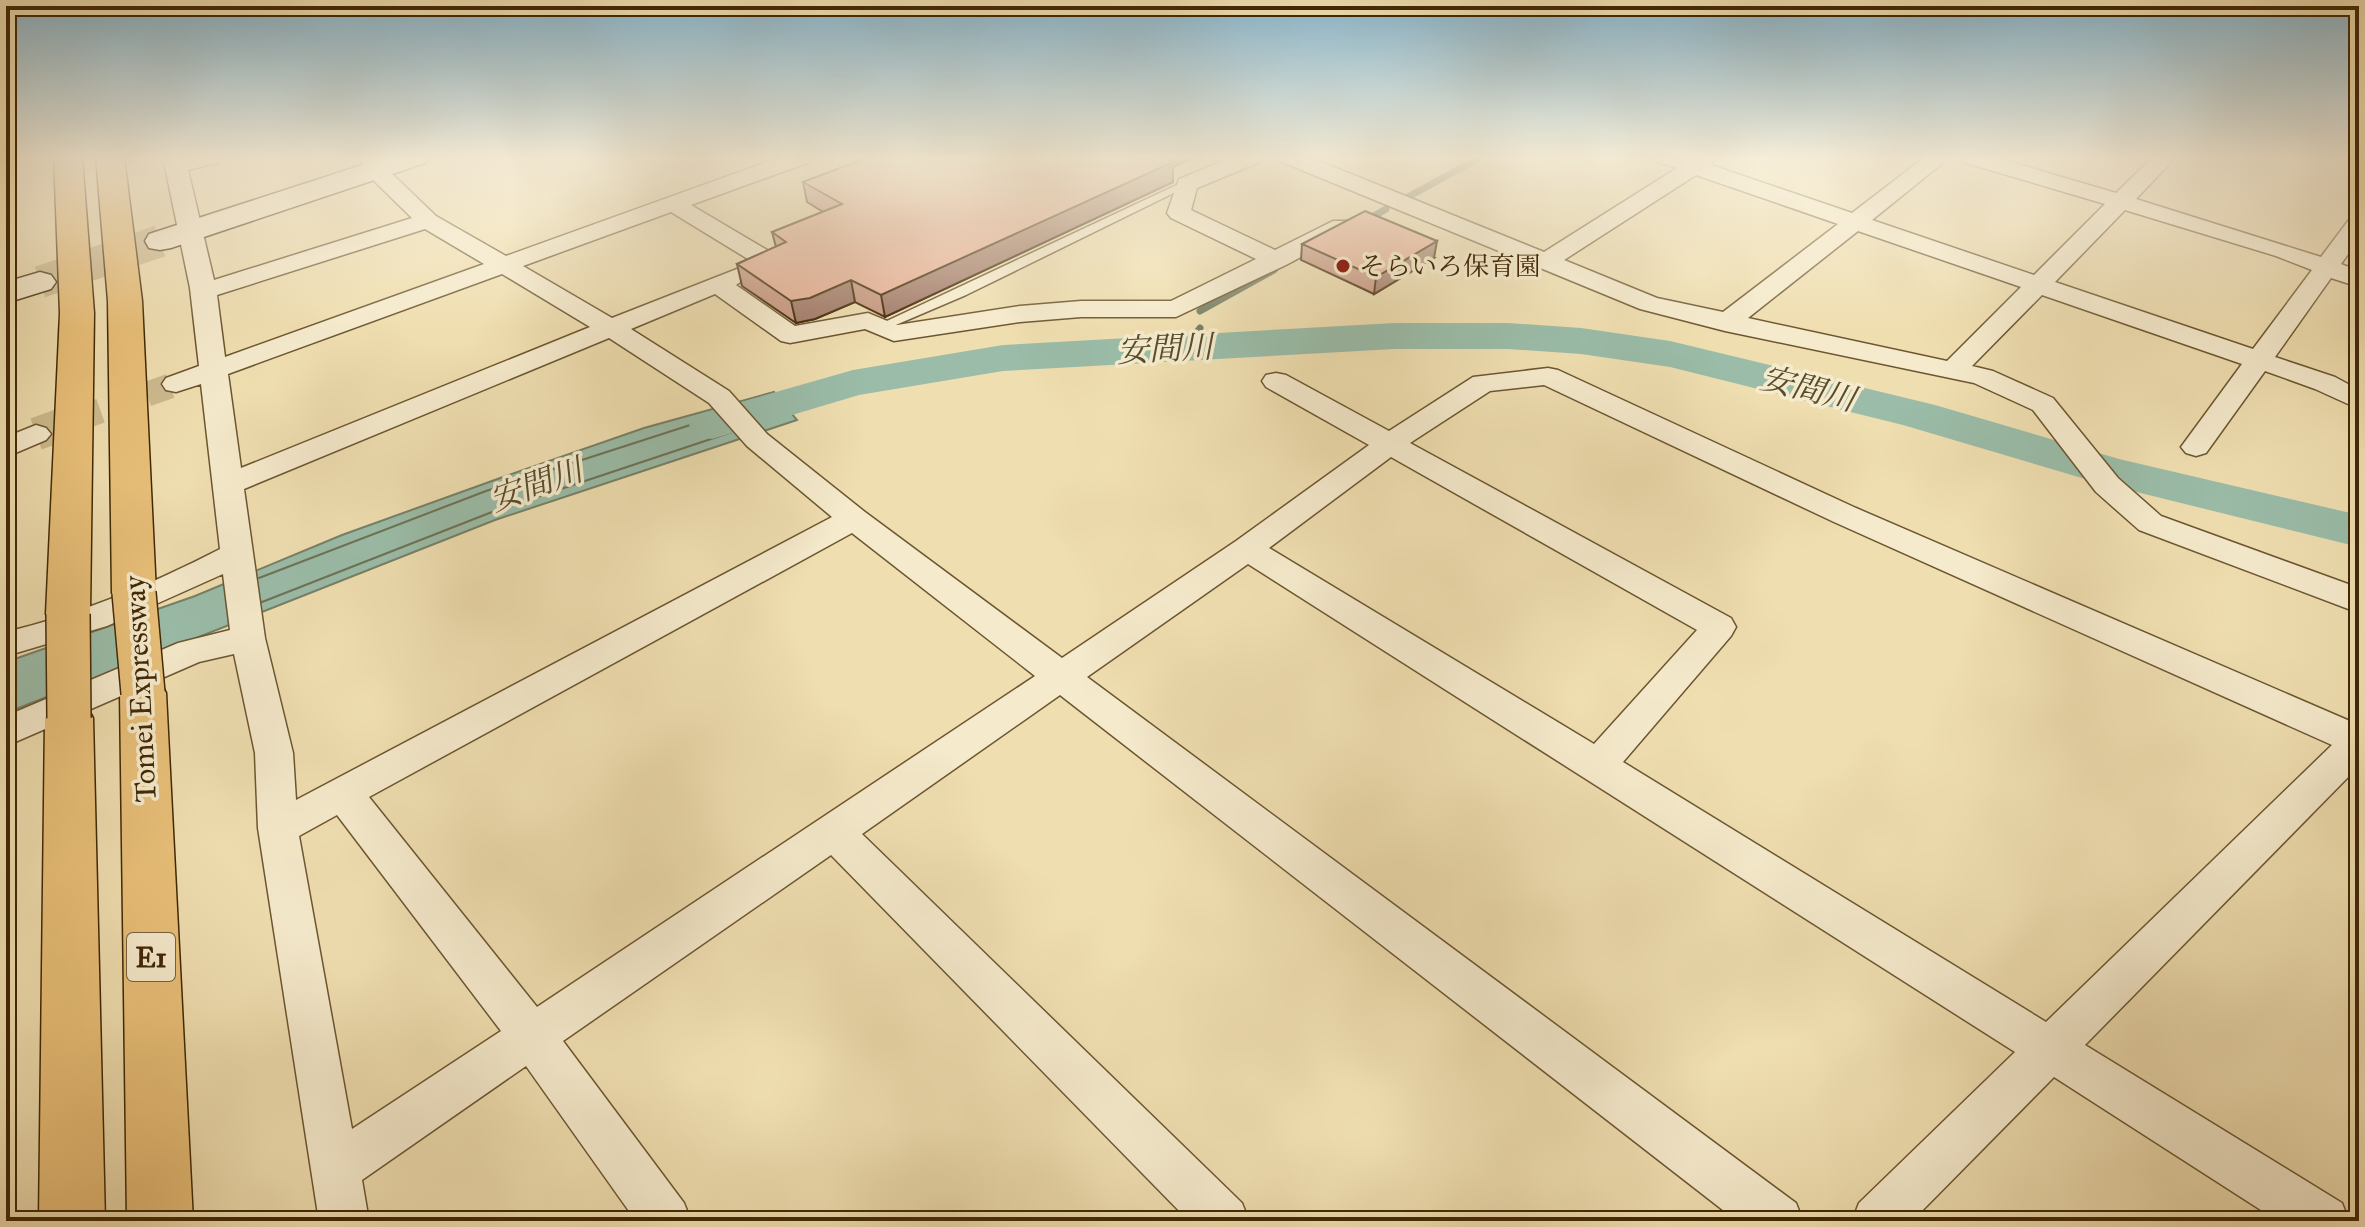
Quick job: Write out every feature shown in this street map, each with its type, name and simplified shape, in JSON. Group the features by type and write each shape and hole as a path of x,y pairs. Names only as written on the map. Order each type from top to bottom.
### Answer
{"highway":[{"path":"71,214 77,313 68,614 72,1221"},
{"name":"Tomei Expressway","path":"116,214 125,301 134,593 143,693 160,1221"}],"street":[{"path":"186,214 203,291 247,635 274,753 278,828 344,1221"},
{"path":"160,241 239,214"},
{"path":"421,214 501,266 608,326 721,400 757,440 854,519 1778,1221"},
{"path":"176,384 645,214"},
{"path":"226,485 770,262 690,214"},
{"path":"1182,214 1277,260"},
{"path":"718,284 790,335 868,321 894,333 1020,314 1081,309 1176,309 1364,214"},
{"path":"1426,214 1649,304 1983,377 2043,404 2107,485 2150,523 2359,601"},
{"path":"1545,262 1620,214"},
{"path":"1834,214 2325,383 2359,401"},
{"path":"1725,323 1867,214"},
{"path":"1953,370 2107,214"},
{"path":"2159,214 2326,265 2359,280"},
{"path":"203,291 428,221"},
{"path":"2196,447 2359,222"},
{"path":"6,293 40,282"},
{"path":"335,1169 1247,549 1388,445 1483,383 1548,376 1845,515 2359,741 1877,1221"},
{"path":"1276,381 1719,627 1598,765"},
{"path":"6,448 36,434"},
{"path":"278,828 854,519"},
{"path":"1247,549 1598,765 2324,1221"},
{"path":"6,644 41,637 237,560"},
{"path":"6,732 190,652 247,635"},
{"path":"343,793 532,1036 666,1221"},
{"path":"834,832 1224,1221"}],"lane":[{"path":"880,327 962,292 1124,214"}],"water":[{"path":"774,392 797,420 495,520 6,713 6,662 195,596 342,535 503,477 644,428"}],"building":[{"path":"816,214 1058,214 881,295 851,280 810,298 791,301 737,264 786,242 772,232"},
{"path":"1359,214 1373,214 1437,241 1376,277 1302,244"}],"waterway":[{"path":"1365,221 1377,214"},
{"path":"1200,311 1274,270"},
{"path":"1184,349 1200,328"},
{"name":"安間川","path":"712,425 853,383 1003,358 1395,336 1508,336 1581,341 1670,354 1919,415 2109,471 2359,531"}],"tunnel":[{"path":"40,282 160,241"},
{"path":"77,419 176,384"},
{"path":"36,434 83,417"}],"place":[{"name":"そらいろ保育園","path":"1343,266"}]}
